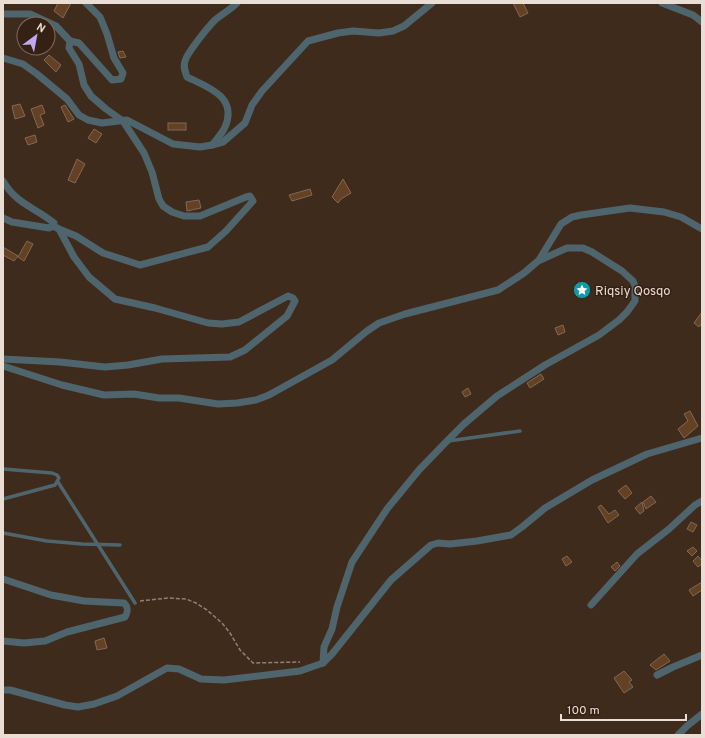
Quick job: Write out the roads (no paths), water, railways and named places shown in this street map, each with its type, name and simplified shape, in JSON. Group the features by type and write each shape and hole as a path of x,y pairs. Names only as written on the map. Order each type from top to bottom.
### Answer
{"street":[{"path":"3,14 30,14 56,26 70,41 79,43 112,80 121,79 123,73 114,58 108,34 100,17 86,3"},
{"path":"212,145 225,128 228,108 224,100 216,91 187,77 184,70 185,60 214,21 237,3"},
{"path":"3,58 23,64 37,74 67,99 79,115 88,120 102,123 127,120 173,144 200,147 223,142 245,123 252,104 262,90 308,41 338,33 353,31 379,33 393,31 404,26 432,3"},
{"path":"662,3 693,15 702,22"},
{"path":"3,218 12,222 56,228 76,236 103,253 140,265 208,247 226,232 253,201 250,196 246,197 200,216 184,216 172,212 163,206 159,199 152,172 144,153 123,121 91,96 84,85 79,64 69,48 70,41"},
{"path":"3,180 8,189 22,203 46,216 54,223 89,277 115,299 155,308 208,323 222,324 239,322 288,296 293,298 295,301 294,305 286,316 245,350 230,357 162,359 128,365 105,367 60,362 3,359"},
{"path":"538,261 561,224 572,217 581,215 630,208 664,212 681,217 702,229"},
{"path":"3,366 62,385 104,395 134,394 159,398 179,398 218,404 237,403 256,400 269,395 332,360 379,323 405,314 498,290 524,273 538,261 567,248 583,248 622,271 635,286 635,301 627,312 610,328 538,369 497,396 464,424 447,441 419,470 387,509 352,562 337,607 332,629 324,647 323,663"},
{"path":"3,690 10,690 65,705 78,707 94,704 117,696 167,668 179,669 201,679 224,680 300,671 323,663 332,654 391,580 431,545 438,543 450,544 478,541 511,535 545,508 592,480 646,454 702,438"},
{"path":"591,605 637,554 669,529 695,505 702,501"},
{"path":"3,579 51,596 84,601 124,603 127,606 128,612 125,617 67,632 45,641 24,643 3,641"},
{"path":"657,675 702,654"},
{"path":"678,735 702,714"}],"lane":[{"path":"447,441 520,431"},
{"path":"3,469 52,473 59,478 58,482 136,603"},
{"path":"3,499 55,486 58,482"},
{"path":"3,533 47,541 120,545"}],"place":[{"name":"Riqsiy Qosqo","path":"582,290"}]}
